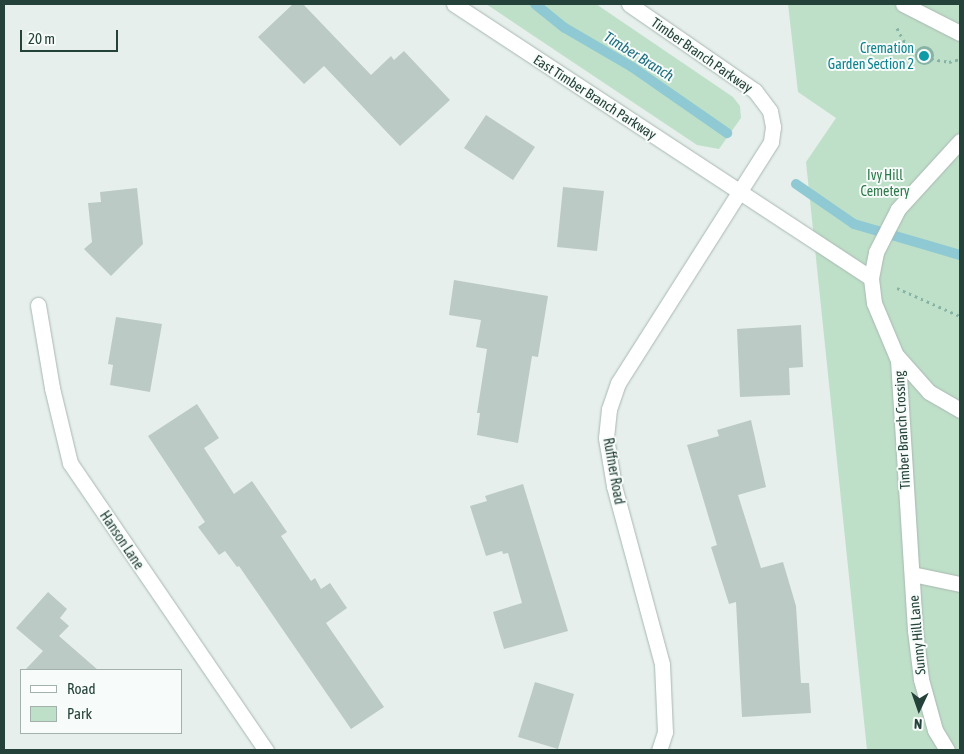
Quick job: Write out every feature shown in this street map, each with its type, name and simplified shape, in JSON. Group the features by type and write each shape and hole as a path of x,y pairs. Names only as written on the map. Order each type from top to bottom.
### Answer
{"street":[{"name":"East Timber Branch Parkway","path":"454,4 871,278"},
{"name":"Timber Branch Parkway","path":"630,4 755,91 770,111 773,127 771,142 737,190"},
{"path":"903,4 960,33"},
{"name":"Timber Branch Crossing","path":"912,574 897,356 874,303 871,278 881,241 891,221 907,198 960,141"},
{"name":"Ruffner Road","path":"659,750 665,724 662,664 614,486 606,438 609,409 618,383 737,190"},
{"name":"Hanson Lane","path":"38,305 52,388 70,463 266,750"},
{"path":"897,356 929,392 960,410"},
{"path":"912,574 960,584"},
{"name":"Sunny Hill Lane","path":"912,574 921,678 935,730 947,750"}],"path":[{"path":"931,59 927,48 920,48 916,54 923,63 931,59 949,62 960,59"},
{"path":"871,278 960,316"}],"green space":[{"path":"486,4 596,4 733,97 740,106 741,118 719,149 697,145"},
{"name":"Ivy Hill Cemetery","path":"788,4 960,4 960,750 867,750 806,162 836,118 798,92"}],"building":[{"path":"293,4 303,4 371,75 391,56 394,60 404,51 450,100 400,146 324,66 304,84 258,37"},
{"path":"486,115 535,147 513,180 464,148"},
{"path":"563,187 604,191 597,251 557,247"},
{"path":"137,188 143,244 111,276 84,249 92,242 88,203 101,202 100,192"},
{"path":"454,280 548,296 538,357 532,356 518,443 477,435 480,413 477,413 487,349 476,347 481,320 449,315"},
{"path":"116,317 162,324 150,392 110,385 113,365 108,364"},
{"path":"801,325 803,367 789,368 790,395 740,397 737,329"},
{"path":"197,404 219,438 204,448 234,494 252,481 287,532 281,536 311,581 315,578 321,589 330,583 347,608 326,623 384,707 351,729 239,566 237,567 225,551 219,555 198,527 205,522 148,436"},
{"path":"751,420 766,487 738,495 761,568 783,562 796,606 801,683 809,683 811,713 742,717 736,602 729,604 711,547 717,545 687,445 719,436 717,430"},
{"path":"523,484 568,631 504,649 493,612 522,603 508,553 503,554 502,551 486,556 470,506 487,501 485,496"},
{"path":"48,592 67,609 60,618 69,626 59,636 97,669 26,669 43,651 16,628"},
{"path":"535,682 574,694 558,749 518,737"}],"waterway":[{"name":"Timber Branch","path":"535,4 565,28 632,67 727,133"},
{"name":"Timber Branch","path":"796,184 854,224 960,255"}],"place":[{"name":"Cremation Garden Section 2","path":"924,56"}]}
